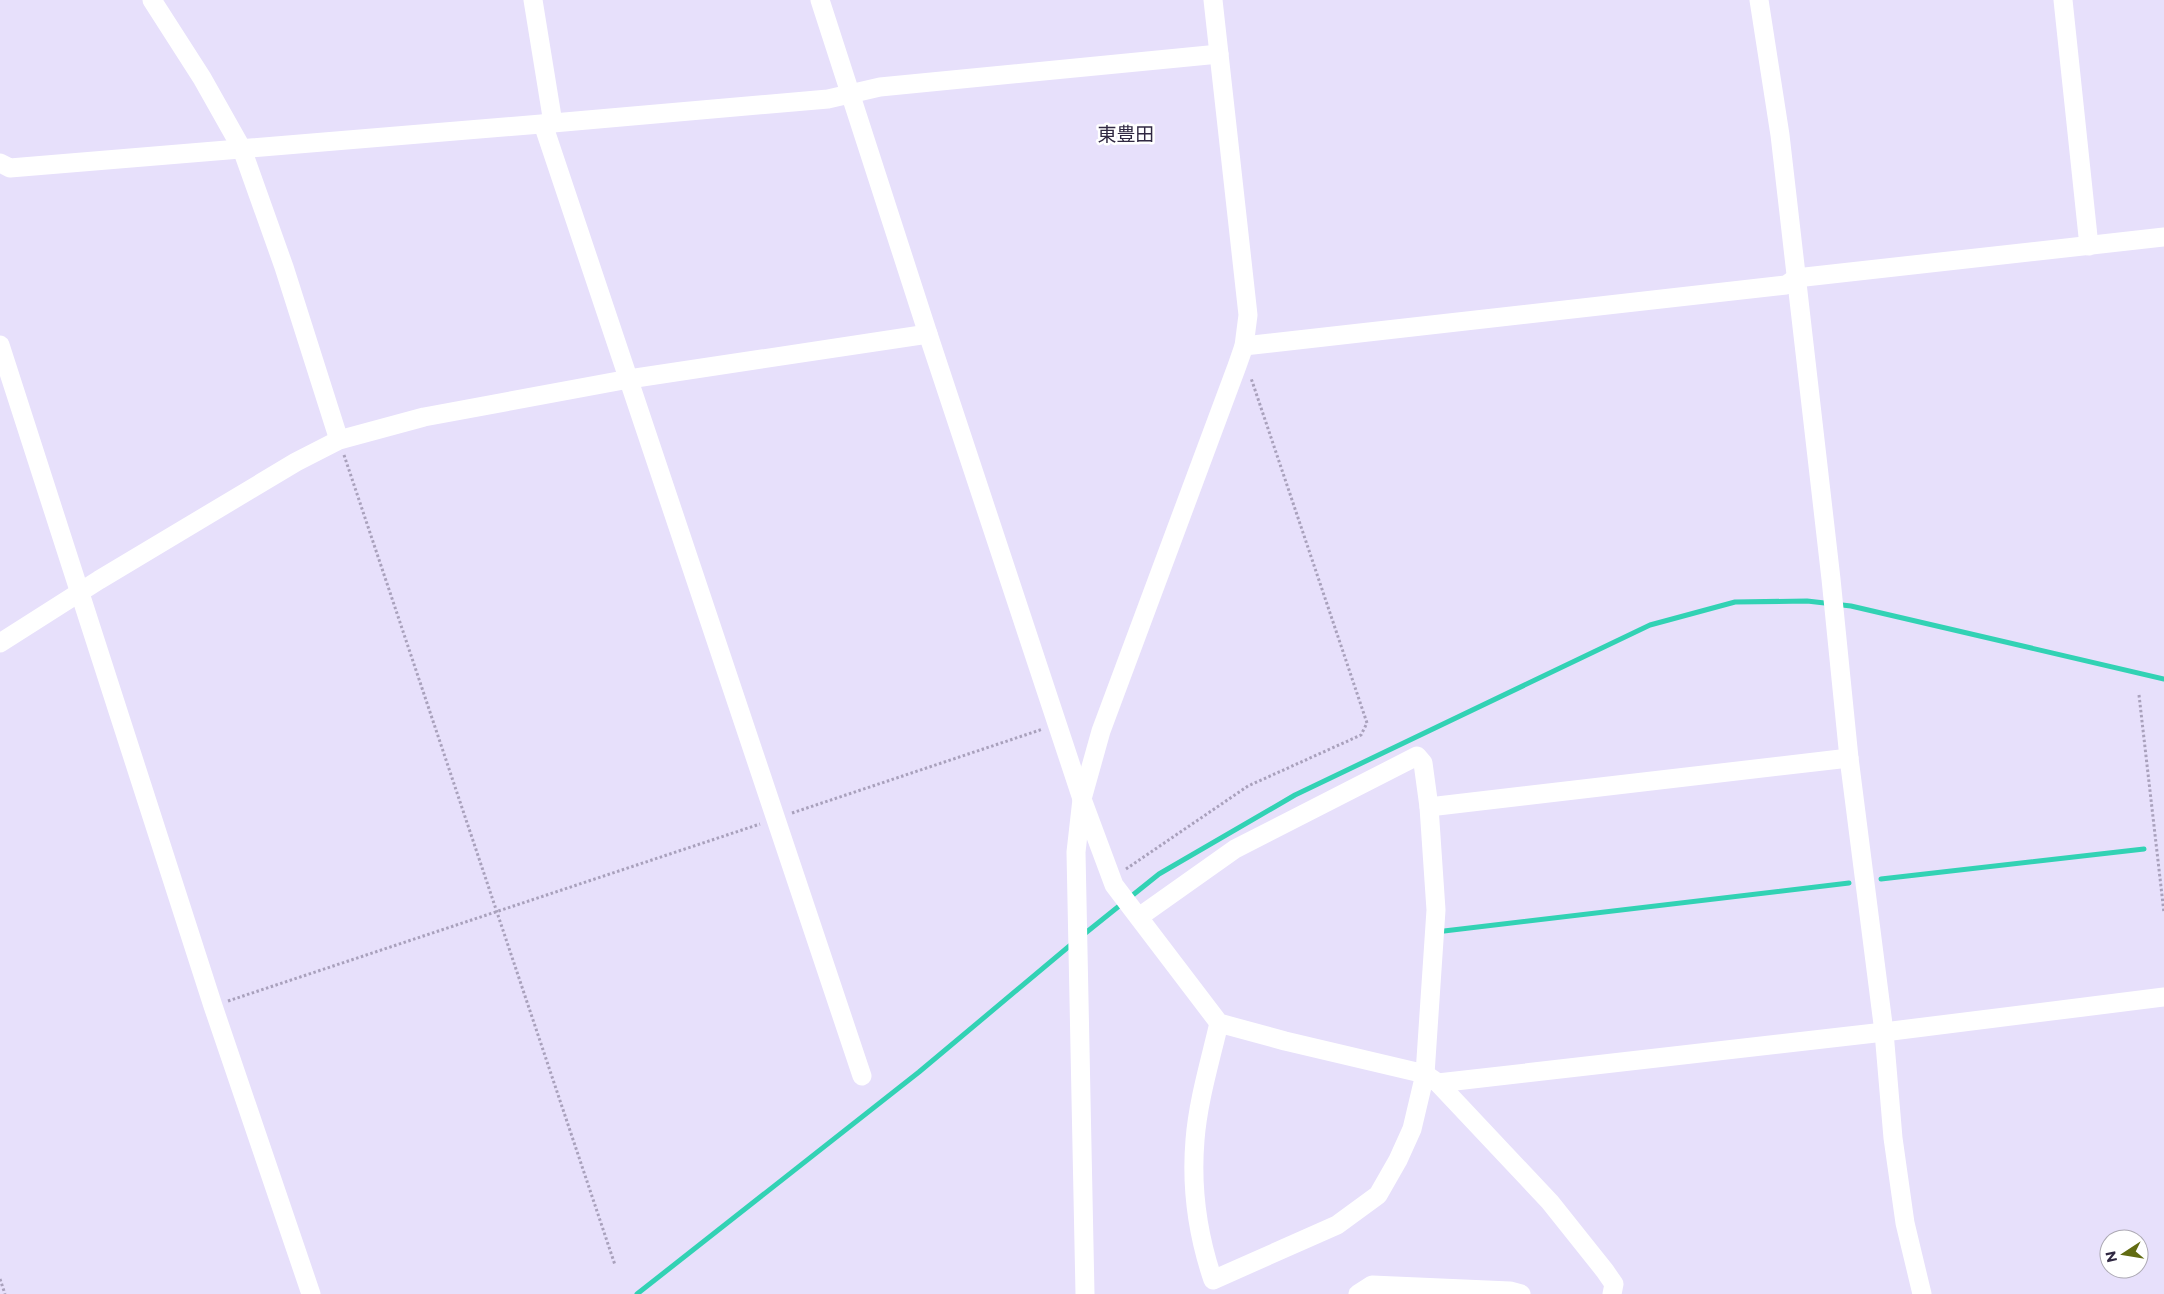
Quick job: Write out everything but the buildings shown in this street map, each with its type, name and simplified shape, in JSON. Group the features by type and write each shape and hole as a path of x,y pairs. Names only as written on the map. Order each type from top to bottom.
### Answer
{"street":[{"path":"152,0 202,78 242,149 284,267 339,440"},
{"path":"533,0 548,124 628,379 774,819 862,1076"},
{"path":"820,0 1057,724 1113,882 1219,1024 1432,1078 1884,1032 2164,997"},
{"path":"1085,1294 1080,967 1076,852 1082,799 1101,731 1244,346 1248,315 1213,0"},
{"path":"1759,0 1780,135 1837,632 1849,758 1884,1032 1893,1138 1905,1223 1922,1294"},
{"path":"2063,0 2089,246"},
{"path":"0,163 10,168 828,99 880,87 1219,54"},
{"path":"1244,346 1786,285 1796,278 2164,237"},
{"path":"0,643 296,462 339,440 424,417 628,379 928,334"},
{"path":"0,345 213,1006 311,1294"},
{"path":"1139,917 1235,849 1417,756 1423,763 1430,807 1436,910 1432,1078 1412,1129 1398,1160 1378,1195 1337,1225 1215,1287 1202,1249 1195,1203 1195,1140 1204,1087 1219,1024"},
{"path":"1430,807 1849,758"},
{"path":"1432,1078 1550,1202 1614,1284 1612,1294"},
{"path":"1358,1294 1372,1285 1398,1290 1510,1291 1521,1294"}],"path":[{"path":"1113,882 1248,786 1361,734 1367,723 1252,378 1237,366"},
{"path":"339,440 615,1264"},
{"path":"2139,695 2164,914"},
{"path":"213,1006 1057,724"},
{"path":"0,1279 5,1294"}],"waterway":[{"path":"1083,935 1159,874 1295,795 1650,625 1735,602 1807,601 1851,606 2164,679"},
{"path":"1881,879 2144,849"},
{"path":"1444,931 1849,883"},
{"path":"637,1294 919,1072 1073,943"}],"district":[{"name":"東豊田","path":"1126,134"}]}
